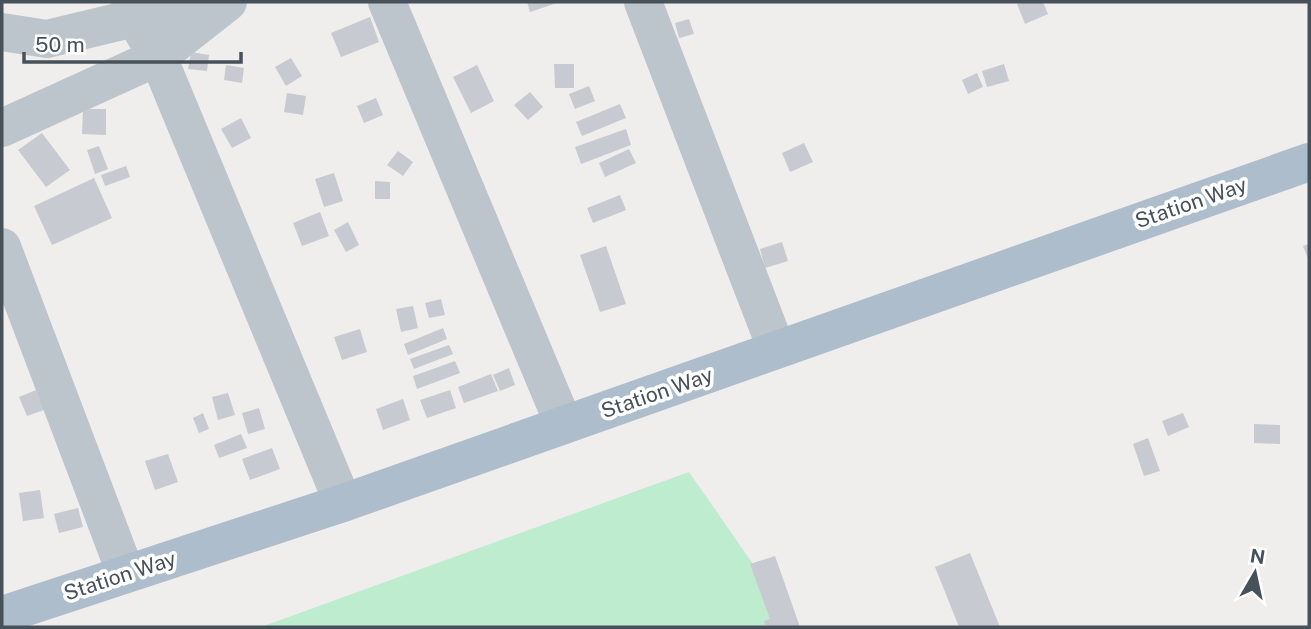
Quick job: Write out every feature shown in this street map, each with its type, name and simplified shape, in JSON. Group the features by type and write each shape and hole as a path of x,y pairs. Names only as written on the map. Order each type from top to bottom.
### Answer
{"main road":[{"name":"Station Way","path":"2,615 343,503 1309,162"}],"street":[{"path":"2,32 47,39 133,10 201,2"},
{"path":"2,128 158,57 228,2"},
{"path":"387,2 564,425"},
{"path":"643,2 776,348"},
{"path":"133,10 158,57 343,503"},
{"path":"2,247 126,574"}],"green space":[{"path":"689,472 797,627 261,627"}],"building":[{"path":"527,2 560,2 530,12"},
{"path":"1043,2 1048,14 1025,24 1017,4"},
{"path":"370,17 379,42 341,57 331,33"},
{"path":"689,19 694,34 679,38 675,23"},
{"path":"191,52 209,55 207,71 188,69"},
{"path":"291,58 302,76 286,86 275,67"},
{"path":"554,64 574,64 574,88 555,88"},
{"path":"1004,64 1009,81 987,87 982,71"},
{"path":"226,65 244,68 242,83 224,80"},
{"path":"477,65 494,101 471,113 453,77"},
{"path":"977,73 983,87 968,94 962,80"},
{"path":"589,86 595,101 575,109 569,94"},
{"path":"530,92 543,107 528,120 514,105"},
{"path":"287,93 306,96 303,115 284,112"},
{"path":"376,98 383,115 364,123 357,106"},
{"path":"620,104 626,118 582,136 576,122"},
{"path":"83,109 106,109 106,135 82,134"},
{"path":"241,118 251,138 232,148 221,129"},
{"path":"626,129 631,145 581,164 575,147"},
{"path":"42,133 70,170 46,187 18,150"},
{"path":"804,143 813,162 790,172 782,153"},
{"path":"99,146 108,169 95,174 87,150"},
{"path":"629,149 636,163 605,177 599,163"},
{"path":"398,151 413,162 403,176 387,165"},
{"path":"126,166 130,177 105,186 101,175"},
{"path":"334,173 343,201 324,207 315,179"},
{"path":"94,178 112,218 52,245 34,206"},
{"path":"375,181 390,182 390,199 375,199"},
{"path":"620,195 626,210 593,223 587,208"},
{"path":"320,212 329,236 302,246 293,223"},
{"path":"348,222 359,245 346,252 334,230"},
{"path":"782,242 788,261 765,268 760,249"},
{"path":"1309,244 1309,261 1303,246"},
{"path":"606,246 626,304 600,312 580,255"},
{"path":"441,299 445,315 429,318 425,303"},
{"path":"413,306 418,328 401,332 396,309"},
{"path":"443,328 447,339 408,355 404,344"},
{"path":"360,329 367,352 342,360 334,337"},
{"path":"449,345 453,354 414,369 410,359"},
{"path":"455,361 460,373 417,389 413,376"},
{"path":"509,368 515,385 500,391 493,375"},
{"path":"491,374 498,391 464,403 458,387"},
{"path":"36,390 44,410 27,416 19,397"},
{"path":"450,390 456,408 427,418 420,400"},
{"path":"228,393 235,415 218,420 212,397"},
{"path":"403,399 410,420 383,430 376,409"},
{"path":"259,408 265,429 248,434 242,413"},
{"path":"203,413 209,429 199,433 193,418"},
{"path":"1183,413 1189,427 1168,436 1162,421"},
{"path":"1254,424 1280,425 1280,444 1254,443"},
{"path":"241,434 247,448 219,458 214,445"},
{"path":"1148,438 1160,471 1144,476 1133,444"},
{"path":"272,448 280,469 250,480 242,459"},
{"path":"168,454 178,482 155,490 145,461"},
{"path":"40,490 44,518 23,521 19,493"},
{"path":"78,508 83,527 59,533 54,514"},
{"path":"970,553 1000,627 959,627 935,567"},
{"path":"775,556 800,627 766,627 764,621 770,619 750,564"}]}
